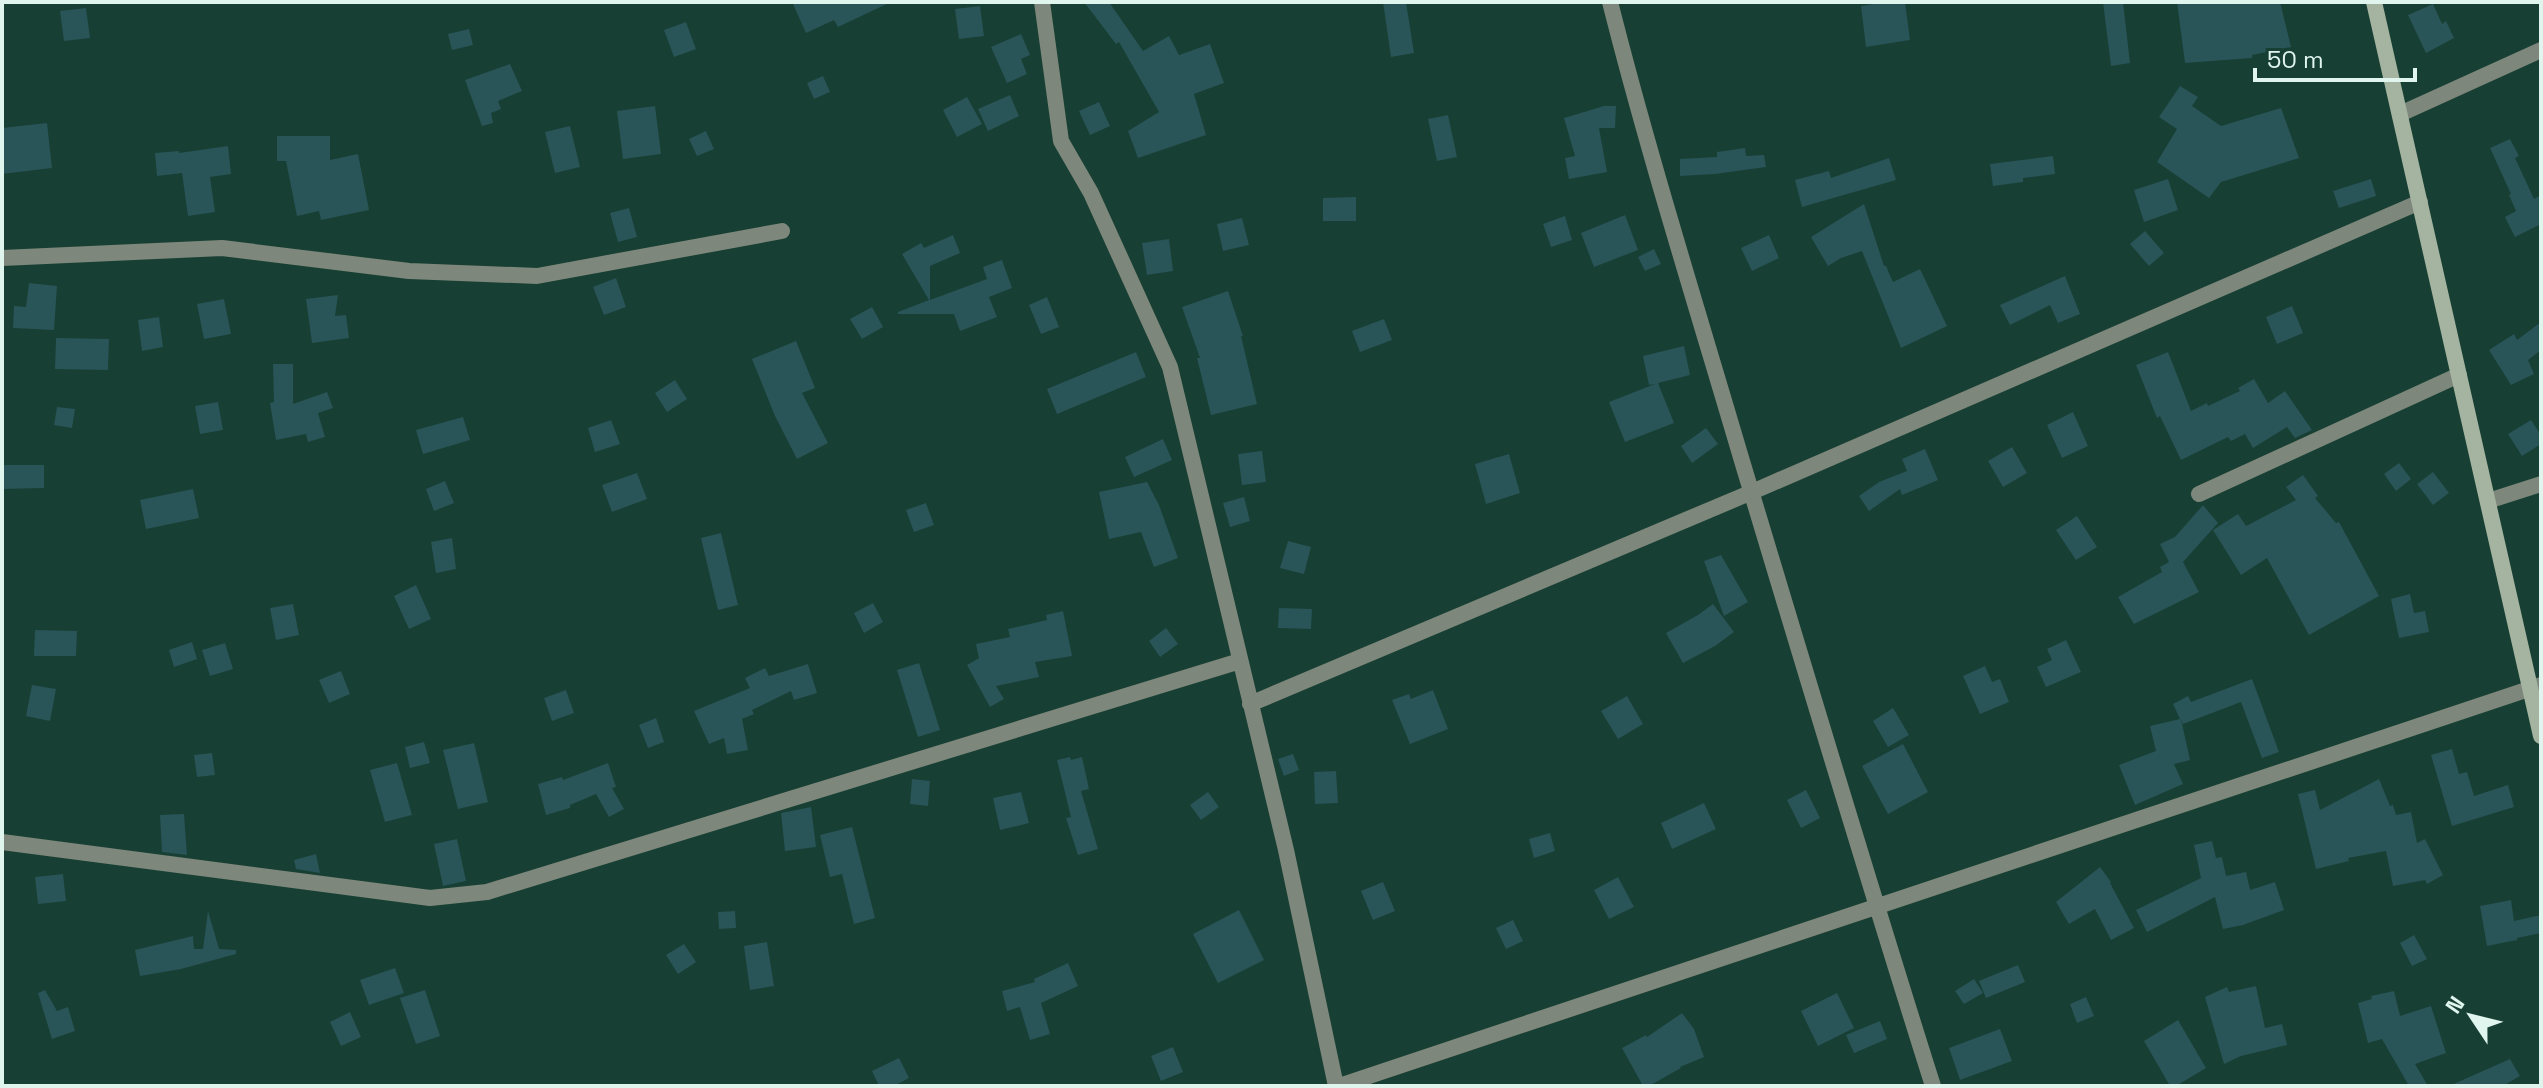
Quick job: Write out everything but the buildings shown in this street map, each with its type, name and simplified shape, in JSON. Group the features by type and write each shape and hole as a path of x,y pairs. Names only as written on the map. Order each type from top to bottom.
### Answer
{"street":[{"path":"1042,2 1061,141 1091,193 1170,367 1286,850 1338,1086 2536,687"},
{"path":"1610,2 1632,89 1752,492 1933,1086"},
{"path":"2374,2 2488,501 2536,687 2541,736"},
{"path":"2400,114 2541,50"},
{"path":"1250,704 1752,492 2420,202"},
{"path":"2,258 222,248 409,271 537,276 782,231"},
{"path":"2199,494 2459,375"},
{"path":"2488,501 2541,484"},
{"path":"2,842 430,898 487,892 1240,661"}]}
